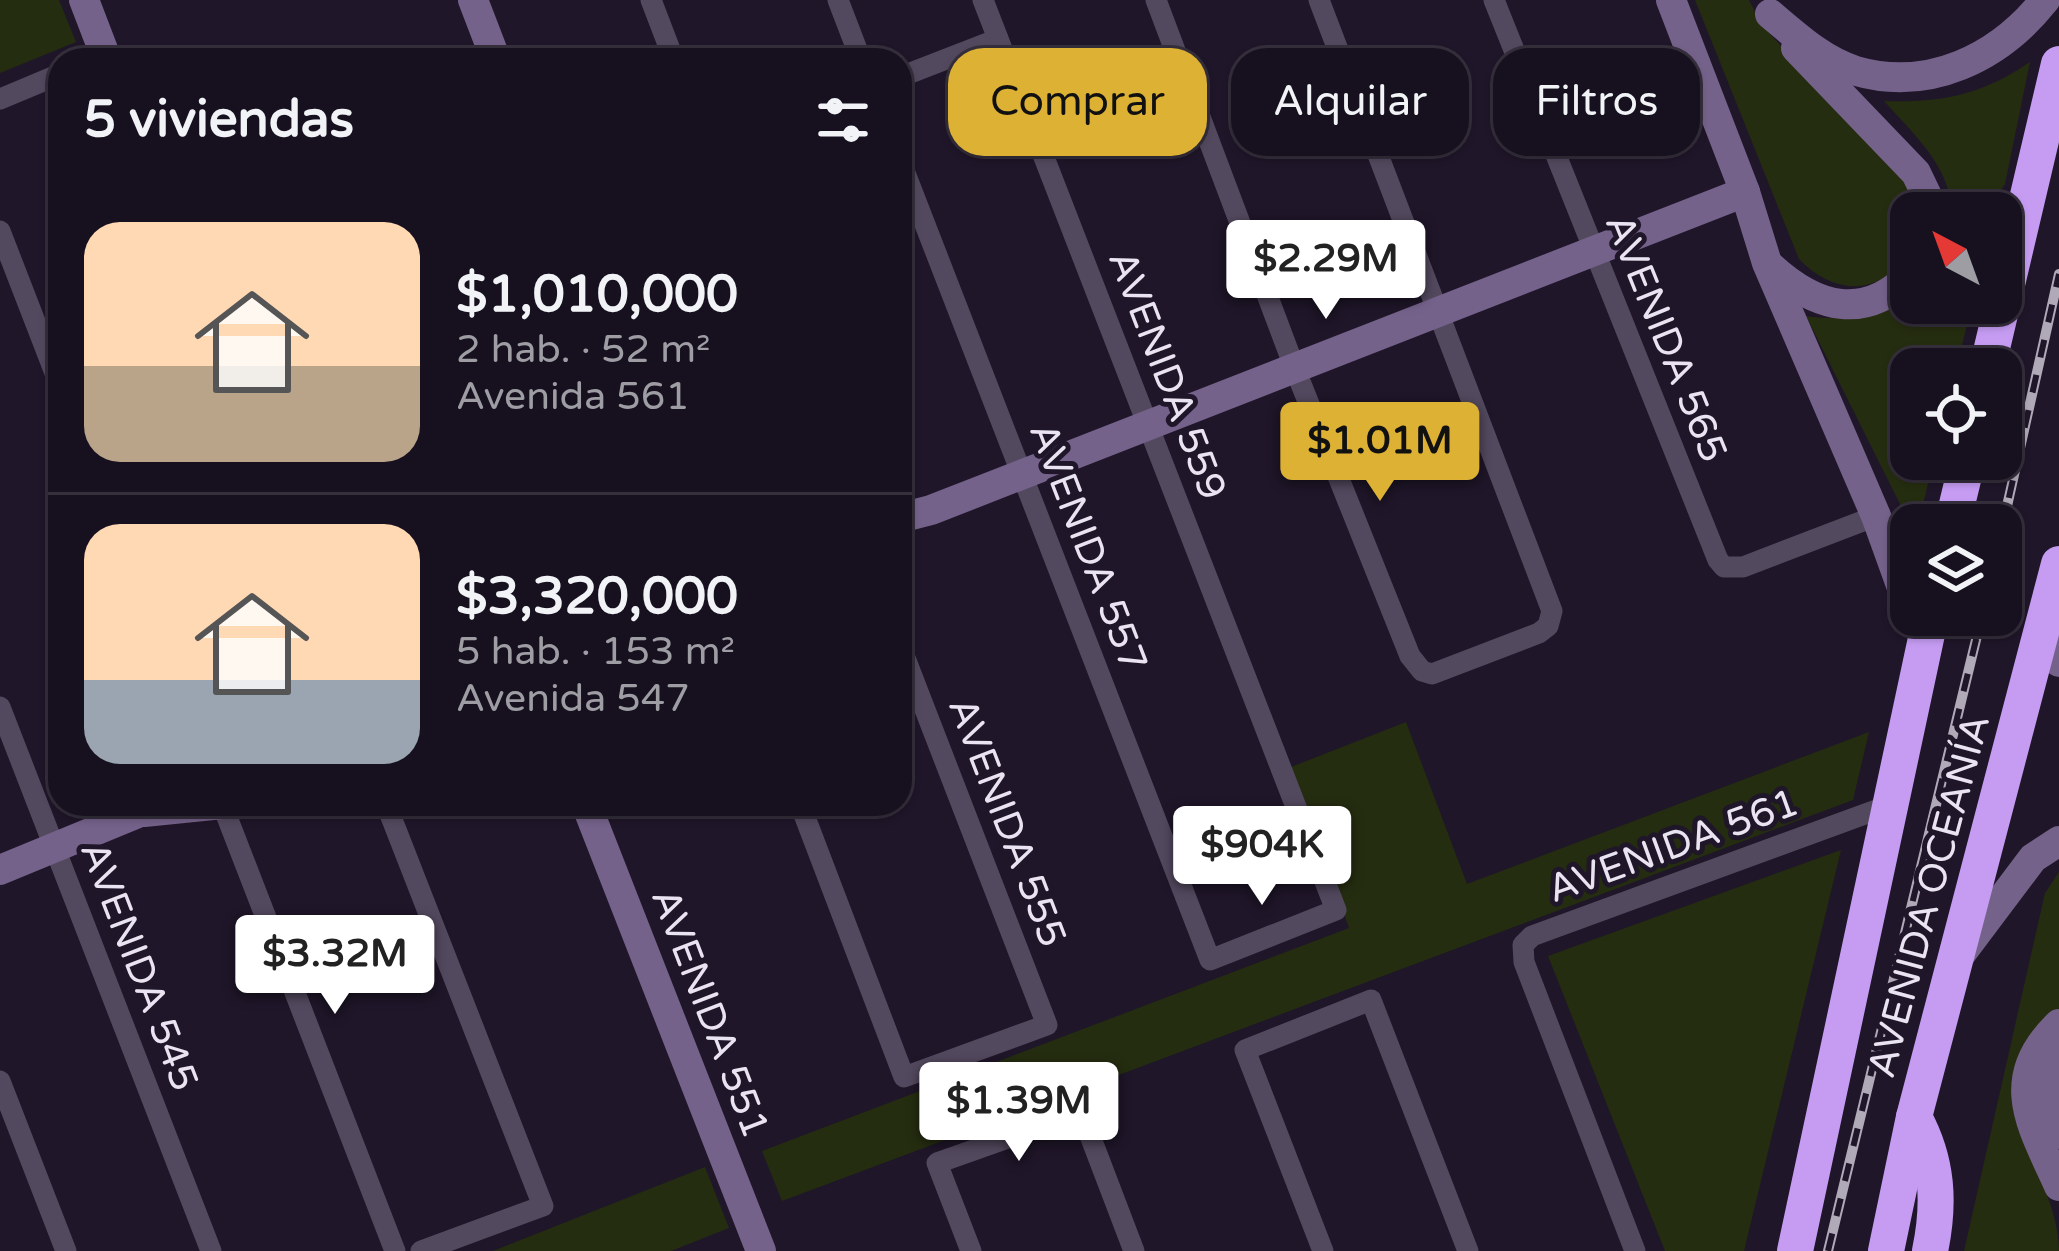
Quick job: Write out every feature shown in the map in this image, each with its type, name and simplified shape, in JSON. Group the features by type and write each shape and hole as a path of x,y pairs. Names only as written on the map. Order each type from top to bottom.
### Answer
{"highway":[{"path":"1992,348 2059,64"},
{"name":"AVENIDA OCEANÍA","path":"1886,1251 1914,1118 2059,564"},
{"name":"AVENIDA OCEANÍA","path":"1795,1251 1887,806 1917,636"},
{"path":"1914,1118 1928,1148 1936,1187 1930,1251"},
{"path":"1774,1251 1809,1186"}],"street":[{"path":"84,0 98,48"},
{"path":"473,0 491,48"},
{"path":"650,0 669,48"},
{"path":"838,0 856,48"},
{"name":"AVENIDA 559","path":"983,0 1336,910 1210,960"},
{"path":"1156,0 1294,369 1410,656 1422,671 1440,671 1539,633 1552,618 1550,603 1319,0"},
{"name":"AVENIDA 565","path":"1494,0 1712,550 1724,566 1743,567 1876,516"},
{"path":"1671,0 1767,263 1890,551"},
{"path":"1767,7 1810,48 1852,70 1900,80 1946,72 1990,52 2027,22 2045,0"},
{"path":"1767,7 1819,75 1916,173 1925,192"},
{"path":"912,72 998,39"},
{"path":"0,99 48,79"},
{"name":"AVENIDA 557","path":"912,191 1210,960"},
{"path":"912,515 1744,192"},
{"path":"0,231 48,355"},
{"path":"1767,263 1797,291 1831,304 1859,304 1890,292"},
{"path":"912,524 931,510"},
{"path":"2051,605 2059,662"},
{"name":"AVENIDA 555","path":"805,816 904,1077 1047,1025 912,676"},
{"name":"AVENIDA 545","path":"0,707 211,1251"},
{"name":"AVENIDA 561","path":"1635,1251 1524,962 1523,945 1532,936 1887,806"},
{"path":"0,871 133,816"},
{"path":"227,816 395,1251"},
{"path":"391,816 543,1206 422,1251"},
{"name":"AVENIDA 551","path":"591,816 761,1251"},
{"path":"1953,964 2032,858 2059,841"},
{"path":"1322,1251 1245,1050 1371,1000 1468,1251"},
{"path":"2059,1024 2040,1044 2024,1088 2028,1116 2059,1186"},
{"path":"2059,1050 2045,1091 2059,1134"},
{"path":"0,1081 66,1251"},
{"path":"971,1251 938,1163 1081,1112 1134,1251"}],"green space":[{"path":"0,0 59,0 76,42 48,48 48,53 0,73"},
{"path":"1695,0 1749,0 1761,24 1907,184 1910,192 1890,192 1890,274 1867,285 1843,285 1820,276 1799,259"},
{"path":"2030,62 2005,184 2000,192 1949,192 1938,165 1884,101 1960,95"},
{"path":"1890,301 1890,324 1967,324 1961,348 1890,348 1890,480 1929,480 1923,504 1900,504 1806,316 1836,318"},
{"path":"1406,722 1467,884 1869,732 1853,800 782,1201 762,1151 1349,928 1291,767"},
{"path":"1841,850 1744,1251 1665,1251 1548,956"},
{"path":"2059,872 2059,1013 2025,1045 2016,1072 2015,1098 2019,1123 2056,1225 2059,1251 1964,1251 2045,893"},
{"path":"705,1167 729,1228 671,1251 493,1251"}],"railway":[{"path":"2007,504 2059,274"},
{"path":"1828,1251 1977,636"}]}
